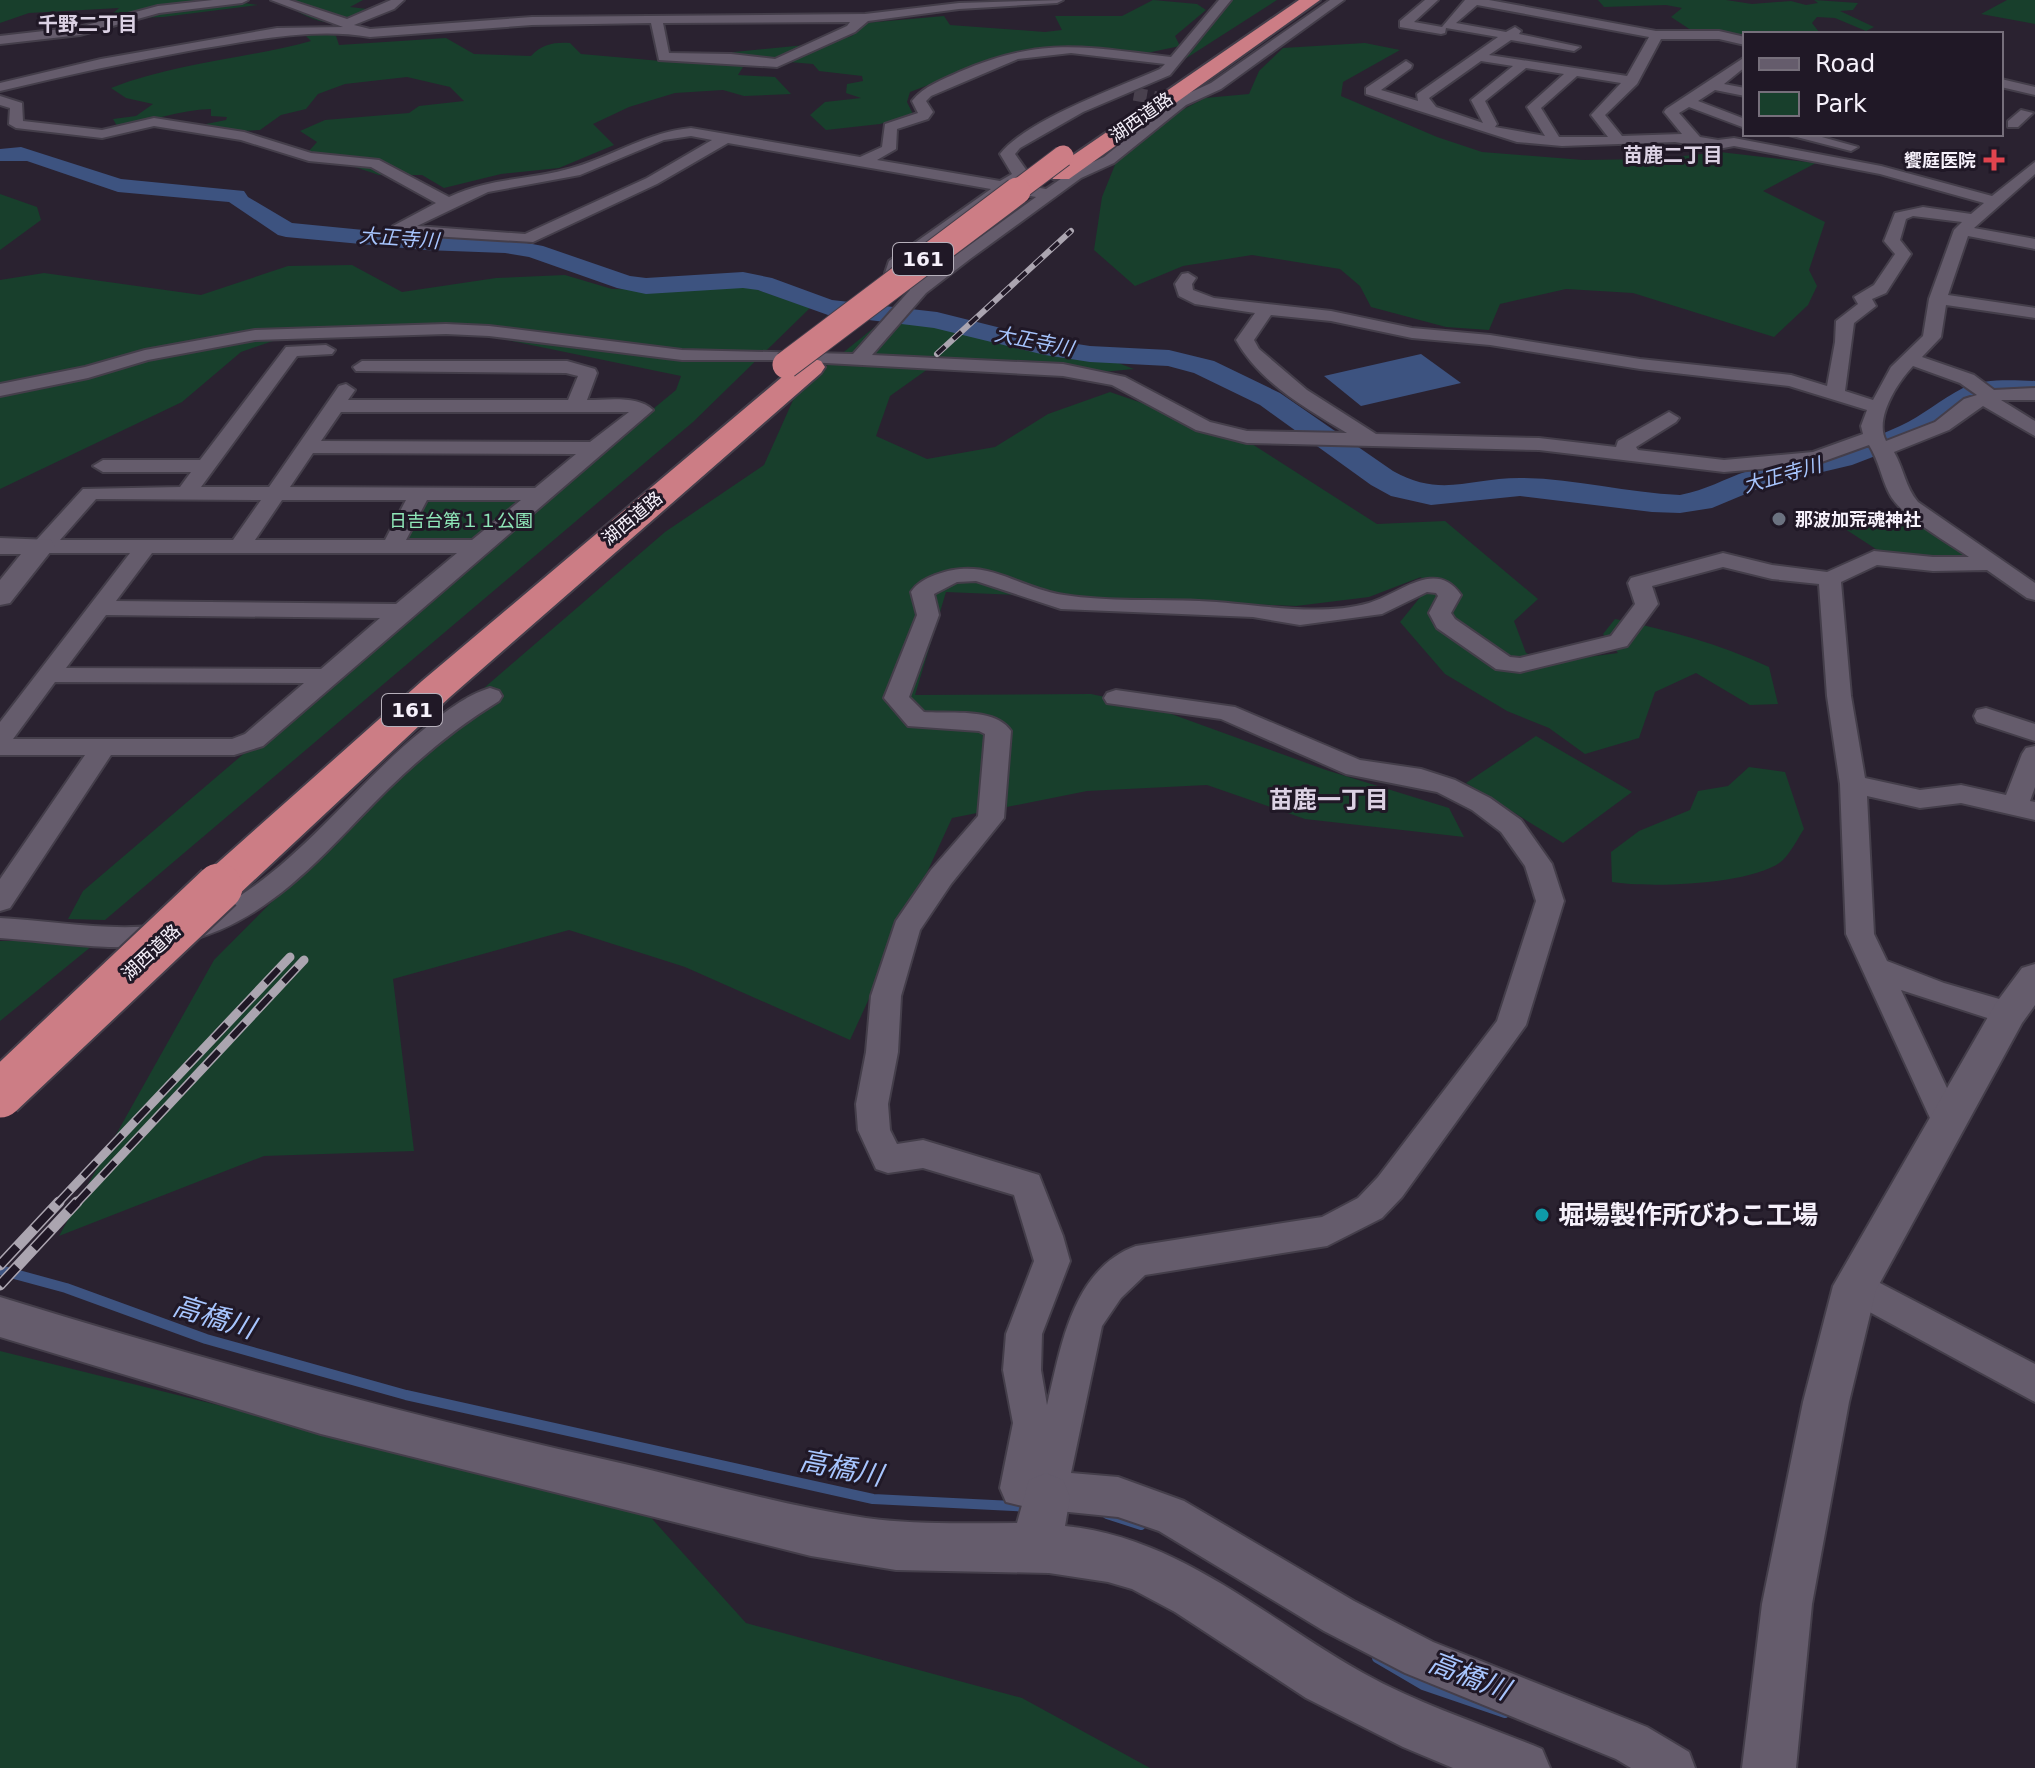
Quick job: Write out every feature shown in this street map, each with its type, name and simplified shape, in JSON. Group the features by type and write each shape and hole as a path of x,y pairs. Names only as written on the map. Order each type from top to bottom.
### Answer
{"highway":[{"name":"湖西道路","path":"0,1062 436,689 798,366 1289,0"},
{"name":"湖西道路","path":"1057,175 1311,0"},
{"name":"湖西道路","path":"0,1094 209,883"}],"street":[{"path":"0,40 80,31 158,10 242,0"},
{"path":"277,0 345,24 352,30 370,33"},
{"path":"345,24 390,7 398,0"},
{"path":"0,87 89,66 277,32 336,30 370,33 532,21 690,19 813,13 865,18 959,6 1057,0"},
{"path":"918,292 893,273 895,264 1019,176 1020,171 1007,154 1015,145 1078,109 1128,93 1165,72 1225,0"},
{"path":"726,138 652,181 527,239 399,229 448,203 494,185 576,172 649,138 670,133 691,132 863,161 1004,186 1057,175 1076,175 1109,160 1178,102 1216,86 1338,0"},
{"path":"1432,0 1404,24 1574,47"},
{"path":"1440,31 1472,1 1656,35 1719,35 1743,41"},
{"path":"690,19 697,13 697,6"},
{"path":"1429,107 1422,97 1540,13"},
{"path":"651,19 663,57 731,58 777,63 851,29 865,18"},
{"path":"1548,68 1598,25"},
{"path":"1617,139 1598,115 1648,60 1656,35"},
{"path":"1677,51 1692,45 1735,55 1713,86 1671,112 1693,138"},
{"path":"863,161 889,149 890,127 894,123 923,116 926,112 919,101 926,93 1021,54 1053,48 1176,61"},
{"path":"1477,57 1632,81"},
{"path":"1488,127 1490,124 1478,100 1524,64"},
{"path":"1406,65 1371,91 1429,107 1497,133 1554,140 1693,138 1718,147 1734,142 1832,163 1886,164 1993,201"},
{"path":"1554,140 1534,107 1574,72"},
{"path":"2003,83 2035,91"},
{"path":"1713,86 1743,92"},
{"path":"0,100 17,106 7,108 16,124 39,128 102,134 154,122 169,123 244,136 309,157 374,163 448,203"},
{"path":"1689,102 1740,123"},
{"path":"1734,142 1722,129 1740,123"},
{"path":"1808,136 1856,142 1832,163"},
{"path":"2034,168 1967,224 1938,299 1932,337 1898,371 1877,407 1871,426 1899,493 1911,506 2035,593"},
{"path":"858,359 918,292 1057,175"},
{"path":"1836,396 1835,387 1845,352 1845,321 1867,306 1863,297 1880,289 1903,254 1892,241 1899,217 1906,212 1925,212 2035,244"},
{"path":"1188,278 1183,284 1185,292 1195,299 1372,323 1412,333 1490,340 1640,364 1791,381 1877,407"},
{"path":"1938,299 2035,313"},
{"path":"1266,309 1245,340 1253,355 1328,414 1371,439"},
{"path":"239,547 387,330"},
{"path":"0,390 88,372 145,355 255,335 387,330 489,331 682,355 858,359 1089,374 1118,381 1203,426 1230,434 1539,444 1724,466 1816,458 1879,444 1942,426 1986,394 2035,394"},
{"path":"186,493 292,351 374,350"},
{"path":"1910,359 1953,373 2035,430"},
{"path":"362,367 567,367 588,373 575,406"},
{"path":"1782,400 1812,389"},
{"path":"0,747 234,747 254,740 475,547 643,410 632,406 336,406"},
{"path":"1631,455 1625,445 1669,418"},
{"path":"308,447 595,448"},
{"path":"103,466 206,466"},
{"path":"0,597 90,493 540,494"},
{"path":"392,547 420,494"},
{"path":"0,546 475,547"},
{"path":"0,739 146,546"},
{"path":"1673,1768 1631,1743 1420,1658 1339,1616 1170,1515 1118,1497 1046,1493 1020,1488 1032,1423 1022,1370 1024,1334 1052,1261 1027,1185 923,1154 888,1159 874,1130 872,1104 882,1052 886,996 906,928 941,877 991,818 998,731 984,723 917,720 896,698 928,615 922,592 932,584 953,576 978,574 1061,602 1253,610 1300,618 1374,609 1424,585 1443,587 1450,595 1440,613 1445,623 1504,664 1520,665 1619,641 1647,604 1639,583 1723,560 1772,572 1830,579 1874,558 1933,564 1994,563"},
{"path":"1830,579 1839,696 1853,784 1860,934 1946,1120"},
{"path":"99,608 402,611"},
{"path":"49,675 327,676"},
{"path":"0,928 98,938 183,931 237,913 274,886 437,731 490,696"},
{"path":"1037,1549 1046,1493 1085,1321 1108,1287 1136,1261 1327,1231 1370,1208 1390,1187 1511,1025 1550,901 1538,864 1511,826 1481,804 1446,786 1421,778 1355,768 1226,712 1116,698"},
{"path":"1986,716 2035,733"},
{"path":"0,901 104,747"},
{"path":"1853,784 1920,799 1961,794 2025,808 2035,754"},
{"path":"1875,968 1936,992 2009,1013"},
{"path":"1769,1768 1787,1604 1826,1402 1855,1286 1946,1120 2009,1013 2035,978"},
{"path":"1855,1286 2035,1384"},
{"path":"0,1317 179,1375 466,1452 867,1543 949,1549 1037,1549 1108,1557 1186,1589 1325,1681 1402,1721 1523,1768"}],"green space":[{"path":"0,0 225,0 258,5 163,17 106,19 119,8 29,13 0,23"},
{"path":"279,0 363,0 350,7 367,9 344,21 322,21"},
{"path":"1153,0 1197,4 1206,10 1175,36 1180,46 1142,54 1037,54 965,71 910,92 907,102 913,114 880,124 826,130 810,115 825,102 861,98 846,93 847,84 863,81 862,76 819,71 813,64 704,55 826,43 852,36 865,23 944,16 950,25 1045,32 1062,30 1055,16 1122,16"},
{"path":"1231,0 1277,0 1185,59"},
{"path":"1598,0 1726,0 1752,4 1791,1 1806,5 1818,3 1814,0 1858,3 1853,10 1840,11 1874,27 1866,31 1835,18 1817,17 1812,23 1819,32 1743,32 1743,38 1694,32 1671,17 1682,8 1666,5 1604,7"},
{"path":"2007,0 2035,0 2035,24 1981,14"},
{"path":"325,32 336,36 339,45 446,38 474,54 531,56 549,45 570,43 581,54 661,61 715,61 743,67 738,75 775,77 791,94 744,96 723,90 675,93 629,107 593,124 614,145 559,168 501,174 444,188 422,175 379,175 355,167 301,160 317,142 300,131 325,120 409,113 419,106 464,101 450,87 407,77 345,84 318,94 306,109 281,115 260,130 203,133 206,124 226,120 227,117 211,116 211,109 117,126 113,119 136,116 153,104 126,98 111,88 185,67 311,41 304,34"},
{"path":"1365,43 1400,50 1343,82 1341,96 1437,137 1482,152 1583,160 1656,159 1720,152 1816,163 1763,191 1825,222 1809,270 1817,286 1808,305 1774,337 1633,293 1566,289 1500,304 1489,330 1446,327 1371,307 1360,286 1340,269 1252,255 1183,266 1135,286 1094,250 1102,197 1125,140 1205,98 1249,94 1259,71 1283,48"},
{"path":"0,194 37,207 41,220 0,250"},
{"path":"352,265 402,292 496,278 565,275 612,289 677,290 735,282 810,308 693,422 105,920 68,919 83,891 474,557 676,390 681,376 483,335 302,331 241,352 182,402 0,489 0,280 44,273 201,295 288,266"},
{"path":"897,309 1068,344 1134,369 1102,372 1037,361 942,359 890,396 876,436 927,459 995,447 1048,414 1110,392 1241,437 1377,524 1445,521 1538,599 1514,621 1526,653 1550,662 1618,653 1603,634 1615,619 1694,638 1769,667 1778,704 1750,705 1696,673 1655,692 1639,738 1585,754 1549,728 1507,711 1445,674 1400,622 1426,590 1421,577 1369,597 1296,606 946,592 915,695 1091,694 1152,707 1326,770 1449,808 1464,837 1305,819 1207,785 1087,791 952,818 850,1040 685,967 569,930 393,979 414,1151 264,1156 59,1236 214,960 484,688 665,532 764,465 798,389"},
{"name":"日吉台第１１公園","path":"513,497 519,505 480,538 464,542 402,542 425,498"},
{"path":"1908,511 1976,558 1923,558 1882,553 1839,525"},
{"path":"1536,736 1632,792 1563,843 1466,783"},
{"path":"1749,767 1785,772 1804,829 1783,860 1750,875 1726,880 1650,885 1612,882 1611,852 1639,831 1690,810 1698,791 1728,786"},
{"path":"0,941 98,941 0,1021"},
{"path":"0,1351 645,1511 746,1623 1022,1698 1150,1768 0,1768"}],"water":[{"path":"1421,354 1461,383 1361,406 1324,376"}],"waterway":[{"name":"大正寺川","path":"0,155 21,153 34,156 118,185 236,196 240,202 286,230 425,243 505,246 534,251 626,283 646,286 743,280 763,283 828,307 937,320 983,334 1045,347 1090,354 1169,358 1204,367 1270,399 1382,478 1402,489 1431,496 1520,487 1652,503 1680,504 1712,499 1756,478 1841,459 1912,432 1975,393 2004,388 2035,389"},
{"name":"高橋川","path":"0,1270 66,1288 206,1339 406,1395 873,1499 1031,1507"},
{"name":"高橋川","path":"1107,1514 1141,1525"},
{"name":"高橋川","path":"1377,1658 1423,1685 1505,1713"}],"tunnel":[{"path":"1134,94 1174,101"}],"railway":[{"path":"937,354 1071,231"},
{"path":"57,1204 290,957"},
{"path":"76,1204 304,960"},
{"path":"0,1265 59,1202"},
{"path":"0,1285 77,1202"}],"place":[{"name":"饗庭医院","path":"1994,160"},
{"name":"那波加荒魂神社","path":"1779,519"},
{"name":"堀場製作所びわこ工場","path":"1542,1215"}],"district":[{"name":"千野二丁目","path":"88,24"},
{"name":"苗鹿二丁目","path":"1673,155"},
{"name":"苗鹿一丁目","path":"1329,800"}]}
